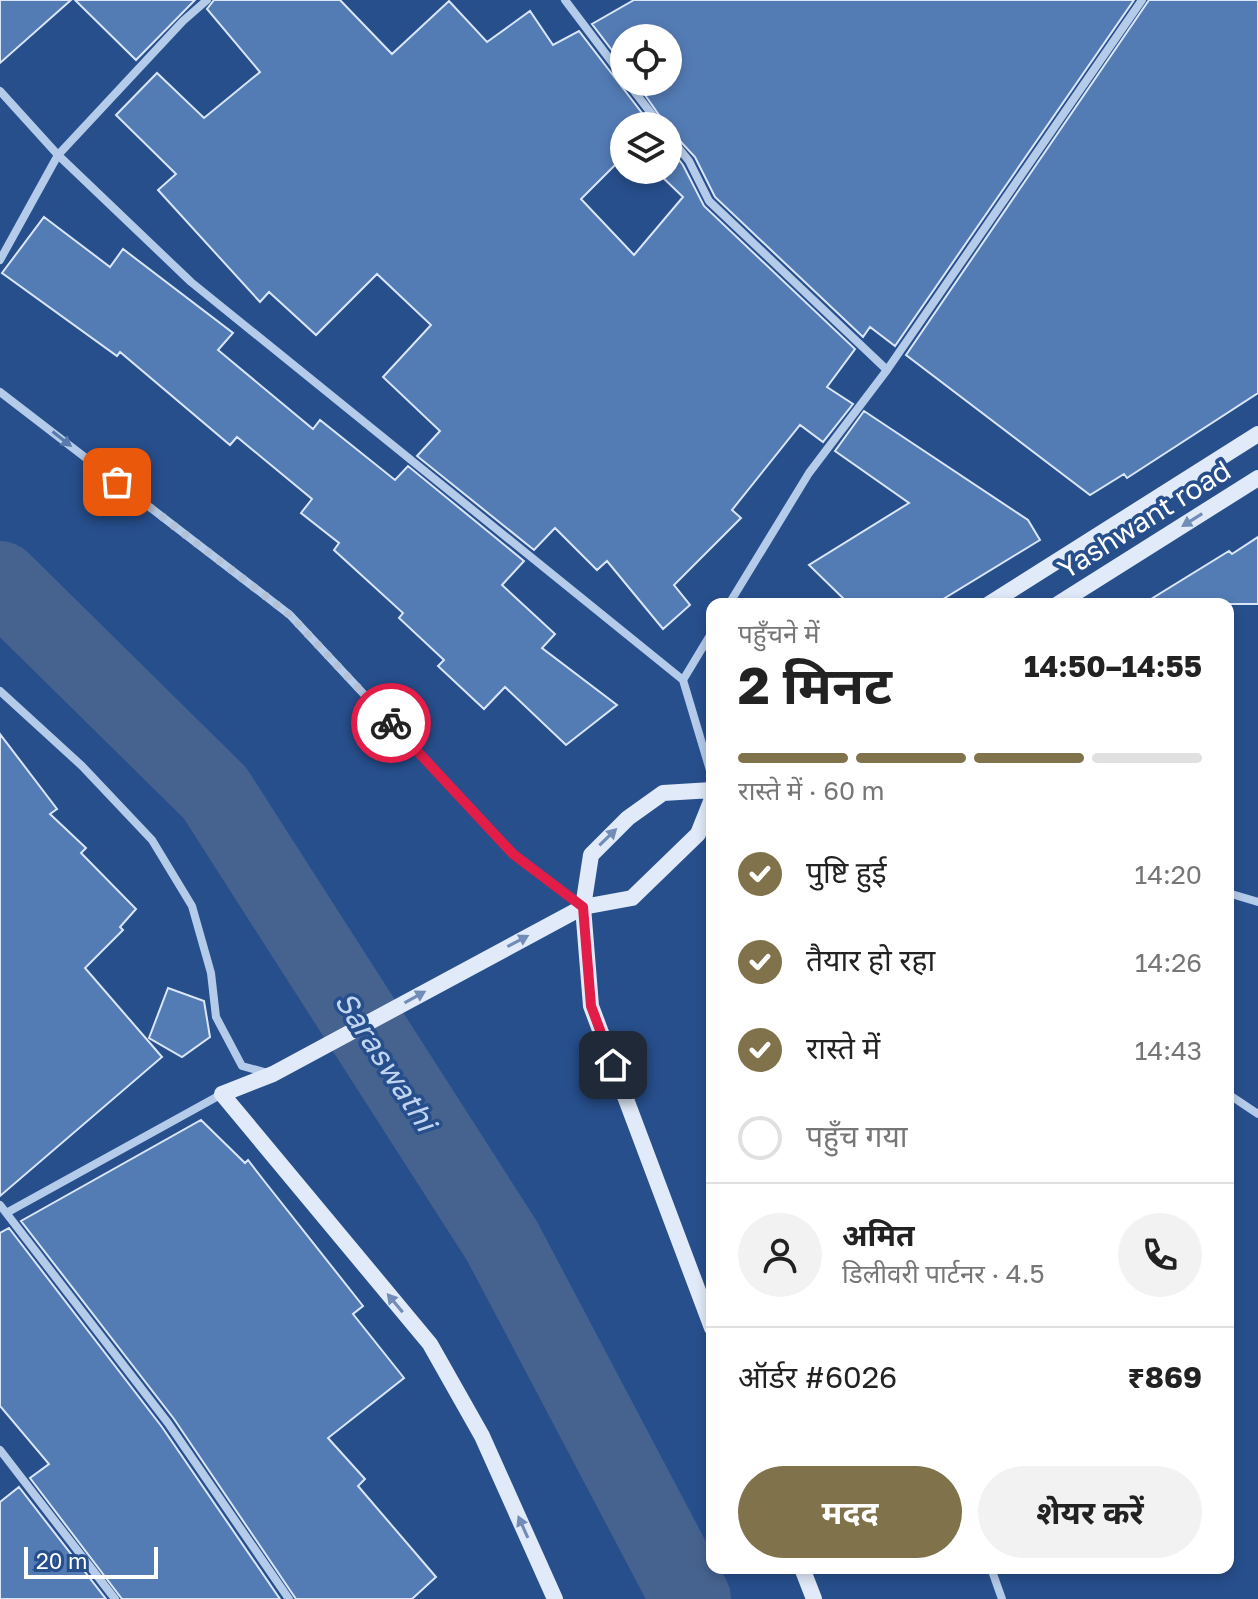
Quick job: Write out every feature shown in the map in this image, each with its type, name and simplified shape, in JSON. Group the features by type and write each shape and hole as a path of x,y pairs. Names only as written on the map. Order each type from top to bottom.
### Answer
{"main road":[{"path":"998,598 1258,434"},
{"name":"Yashwant road","path":"1068,598 1258,478"},
{"path":"706,790 663,793 628,818 591,855 583,907 591,1006 706,1312"},
{"path":"555,1599 482,1436 430,1344 222,1094 273,1074 583,907 632,898 698,834 706,814"},
{"path":"804,1574 814,1599"}],"street":[{"path":"0,260 58,155 183,21 207,0"},
{"path":"565,0 610,60"},
{"path":"733,598 809,473 887,370 1142,0"},
{"path":"0,91 58,155 191,282 683,680 706,757"},
{"path":"638,96 650,112"},
{"path":"682,152 709,201 887,370"},
{"path":"0,392 290,615 513,854 583,907"},
{"path":"683,680 706,642"},
{"path":"0,691 82,766 152,840 192,906 211,973 216,1017 242,1066 273,1074"},
{"path":"1234,895 1258,902"},
{"path":"8,1212 222,1094"},
{"path":"1234,1098 1258,1114"},
{"path":"0,1205 168,1423 289,1599"},
{"path":"0,1450 115,1599"},
{"path":"993,1574 1002,1599"}],"building":[{"path":"0,0 71,0 0,63"},
{"path":"75,0 195,0 136,60"},
{"path":"214,0 340,0 392,54 449,1 487,42 530,11 553,45 579,31 610,71 610,96 629,96 641,112 610,112 610,170 581,199 634,255 683,197 670,184 682,184 682,164 704,206 855,349 827,387 853,404 823,442 800,425 732,510 741,518 674,585 690,605 663,629 607,561 597,570 555,528 534,550 417,456 440,431 383,377 431,325 377,274 316,335 269,292 260,302 158,190 176,174 116,115 157,73 204,118 260,72 207,9"},
{"path":"634,0 1134,0 895,346 870,327 863,337 715,197 695,157 682,143 682,112 657,112 646,96 682,96 682,24 610,24 610,48 592,24"},
{"path":"1149,0 1258,0 1258,393 1127,478 1124,474 1090,495 906,355"},
{"path":"44,217 110,267 123,249 233,333 218,350 313,429 320,420 395,480 408,466 524,561 502,585 555,634 542,648 617,705 566,745 505,687 484,709 438,666 444,660 399,618 403,613 334,550 339,543 301,513 312,499 237,437 230,445 120,352 117,356 2,273"},
{"path":"864,411 1028,520 1040,540 945,598 843,598 809,565 909,503 835,451"},
{"path":"1258,537 1258,604 1234,604 1234,598 1153,598 1229,551 1232,554"},
{"path":"0,734 57,809 50,814 86,848 81,853 136,909 120,927 123,930 85,968 162,1057 0,1196"},
{"path":"168,988 204,1001 210,1037 182,1057 149,1038"},
{"path":"201,1120 245,1163 248,1160 363,1306 353,1314 404,1378 328,1438 365,1479 358,1486 436,1577 412,1599 296,1599 174,1419 21,1221"},
{"path":"9,1228 162,1427 280,1599 122,1599 30,1478 49,1464 0,1406 0,1233"},
{"path":"19,1487 106,1599 0,1599 0,1502"}],"waterway":[{"name":"Saraswathi","path":"0,581 215,793 502,1241 691,1599"}],"way so far":[{"path":"117,482 290,615 391,723"}],"route":[{"path":"391,723 513,854 583,907 591,1006 613,1065"}]}
